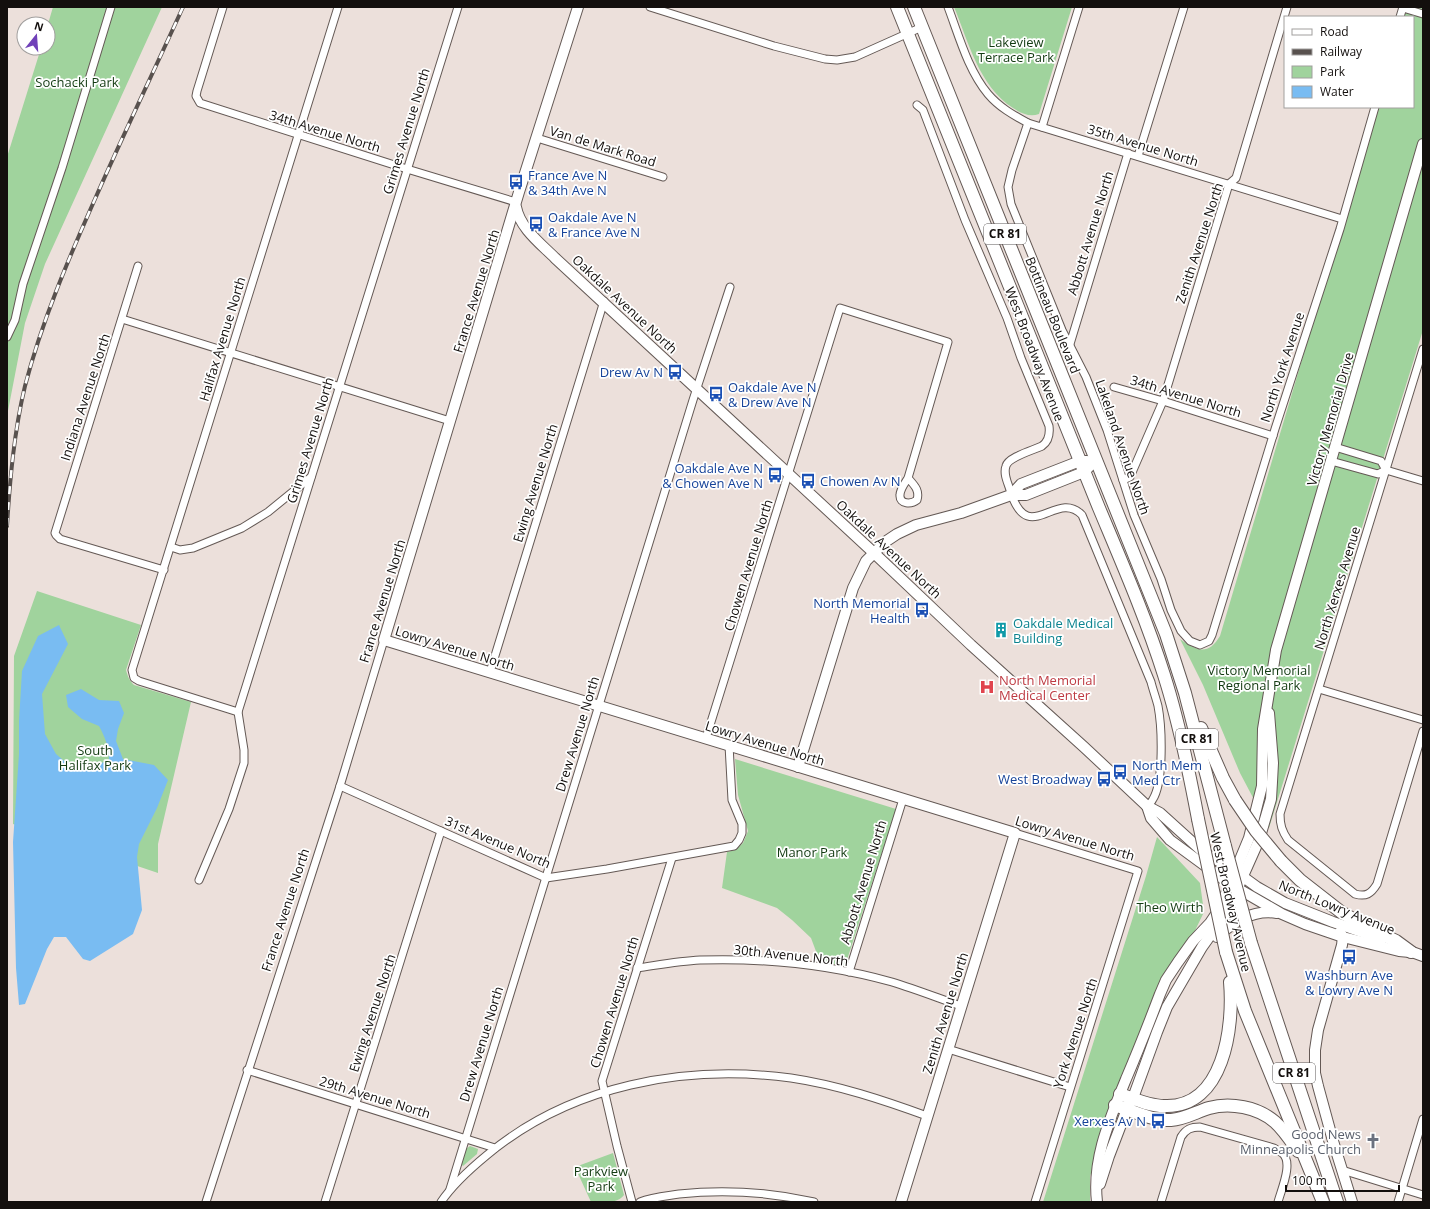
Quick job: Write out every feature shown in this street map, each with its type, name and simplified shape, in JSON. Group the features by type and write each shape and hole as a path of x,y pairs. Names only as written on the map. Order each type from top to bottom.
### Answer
{"main road":[{"name":"CR 81","path":"897,7 1082,467"},
{"name":"Bottineau Boulevard","path":"914,7 1166,634"},
{"name":"West Broadway Avenue","path":"1082,467 1126,571 1165,676 1178,723 1191,781 1227,957 1245,1011 1323,1202"},
{"name":"West Broadway Avenue","path":"1166,634 1185,693 1251,943 1337,1202"},
{"path":"1176,664 1190,695 1201,730 1235,800 1256,831 1281,861 1300,880 1341,912 1363,925 1396,941 1411,952"},
{"path":"1121,1103 1133,1098 1152,1105 1165,1107 1185,1104 1201,1093 1213,1080 1218,1072 1230,1020 1231,1000 1227,957"},
{"path":"1121,1103 1156,1118 1170,1120 1189,1116 1208,1108 1221,1106 1235,1106 1258,1112 1276,1123 1290,1139 1310,1167"}],"street":[{"path":"7,337 15,320 23,284 62,168 111,7"},
{"name":"34th Avenue North","path":"223,7 197,91 198,100 204,106 516,204"},
{"name":"Halifax Avenue North","path":"238,712 139,681 134,678 132,670 338,7"},
{"name":"Grimes Avenue North","path":"199,880 234,795 244,763 243,737 238,712 458,7"},
{"name":"France Avenue North","path":"206,1202 247,1070 340,786 516,204 578,7"},
{"path":"650,7 774,46 824,59 837,60 855,57 922,28"},
{"path":"948,7 970,64 988,95 1001,107 1028,123"},
{"path":"1042,127 1079,7"},
{"path":"1138,156 1184,7"},
{"path":"1403,8 1423,14"},
{"name":"Zenith Avenue North","path":"1123,480 1130,477 1163,401 1229,184 1236,178 1284,17"},
{"name":"West Broadway Avenue","path":"917,105 923,110 965,220 1008,318 1020,358 1049,426 1050,432 1046,443 1012,459 1006,466 1005,473 1011,494 1022,514 1026,516 1036,517 1068,506 1074,508 1082,515 1151,682 1158,707 1161,733 1161,760 1158,787 1153,800 1147,806"},
{"name":"North York Avenue","path":"1212,635 1342,219 1375,108"},
{"name":"35th Avenue North","path":"1028,123 1342,219"},
{"name":"Lakeland Avenue North","path":"1028,123 1012,170 1008,187 1011,204 1062,330 1086,377 1107,430 1134,515 1161,579 1171,610 1181,631 1190,641 1200,645 1209,641 1212,635"},
{"name":"Van de Mark Road","path":"537,138 663,177"},
{"name":"Victory Memorial Drive","path":"1234,886 1239,874 1262,786 1263,729 1276,650 1423,144"},
{"name":"Abbott Avenue North","path":"1070,344 1128,153"},
{"name":"Oakdale Avenue North","path":"516,204 517,213 522,224 555,258 604,301 696,389 874,553 971,645 1147,806 1160,814 1202,852 1239,874"},
{"name":"Indiana Avenue North","path":"138,266 55,528 56,535 60,539 164,570"},
{"name":"Drew Avenue North","path":"450,1189 696,389 730,287"},
{"name":"Ewing Avenue North","path":"490,672 604,301"},
{"name":"Chowen Avenue North","path":"706,738 840,308 948,342 908,478"},
{"path":"122,319 450,421"},
{"name":"North Xerxes Avenue","path":"1423,349 1280,814 1282,831 1288,840 1355,894 1367,896 1373,891 1377,884 1423,731"},
{"name":"34th Avenue North","path":"1114,388 1163,401 1273,436"},
{"path":"1335,447 1382,461 1386,470"},
{"path":"798,767 853,588 866,561 897,534 916,525 961,513 1011,494 1021,484 1082,467 1096,460"},
{"path":"1331,461 1378,474 1386,470 1423,481"},
{"path":"171,547 180,550 193,548 242,528 268,512 292,494 312,476"},
{"name":"Lowry Avenue North","path":"384,640 1138,871"},
{"path":"1319,689 1423,720"},
{"name":"31st Avenue North","path":"340,786 546,878 672,858 734,846 742,833 742,824 732,800 729,745"},
{"name":"Abbott Avenue North","path":"849,972 903,799"},
{"name":"Oakdale Avenue North","path":"1147,806 1151,818 1170,840 1234,886"},
{"name":"Ewing Avenue North","path":"325,1202 441,831"},
{"name":"Zenith Avenue North","path":"901,1202 1015,833"},
{"name":"Chowen Avenue North","path":"632,1202 616,1146 602,1081 672,858"},
{"name":"York Avenue North","path":"1035,1202 1138,871"},
{"name":"North Lowry Avenue","path":"1239,874 1257,887 1285,903 1423,956"},
{"path":"1133,1098 1156,1032 1167,1007 1202,948 1226,912 1234,886"},
{"path":"1096,1199 1097,1164 1099,1152 1107,1127 1121,1103 1166,980 1193,941 1210,923 1234,886"},
{"name":"North Lowry Avenue","path":"1234,886 1282,914 1305,924 1343,938 1393,950 1411,952"},
{"path":"1196,958 1227,928 1250,915 1262,912 1282,914"},
{"path":"1333,922 1343,938 1318,1030 1315,1050 1315,1073 1352,1202"},
{"name":"30th Avenue North","path":"637,968 698,960 728,960 810,966 849,972 893,983 961,1006"},
{"path":"948,1049 1070,1087"},
{"name":"29th Avenue North","path":"247,1070 495,1148"},
{"path":"441,1202 450,1189 495,1148 528,1124 579,1100 643,1081 716,1074 790,1078 827,1084 863,1094 927,1116"},
{"path":"1398,1202 1423,1119"},
{"path":"1161,1202 1181,1137 1185,1131 1194,1127 1200,1127 1274,1148 1283,1153 1287,1161 1287,1170 1278,1202"},
{"path":"1342,1170 1423,1195"},
{"path":"640,1202 662,1196 693,1192 727,1192 767,1193 814,1202"}],"green space":[{"name":"Sochacki Park","path":"53,7 162,7 45,264 25,323 7,416 7,157 39,56 56,56 56,16 50,16"},
{"name":"Lakeview Terrace Park","path":"954,7 1072,7 1039,114 1029,115 1016,110 1001,99 992,88 976,63"},
{"name":"Victory Memorial Regional Park","path":"1407,7 1423,7 1423,330 1269,828 1240,773 1203,685 1180,639 1197,649 1202,650 1211,647 1220,636 1377,108 1414,108 1414,16 1404,16"},
{"name":"South Halifax Park","path":"37,591 141,625 126,670 128,677 134,685 191,702 158,844 158,873 13,824 14,656"},
{"name":"Manor Park","path":"735,759 896,809 845,966 820,962 811,938 777,908 722,888 727,852 735,850 743,843 748,831 738,795"},
{"name":"Theo Wirth","path":"1157,837 1200,883 1204,912 1108,1110 1102,1142 1090,1176 1090,1202 1043,1202 1146,876"},
{"path":"470,1146 478,1149 477,1154 463,1166 461,1164 466,1149"},
{"name":"Parkview Park","path":"613,1153 624,1195 618,1200 614,1201 591,1202 575,1167"}],"water":[{"path":"59,625 68,644 42,694 45,734 56,754 70,766 92,767 109,760 106,742 99,726 82,719 68,707 66,695 81,689 99,700 119,701 124,713 118,729 116,741 123,759 154,765 168,780 157,808 139,844 137,857 142,910 133,934 90,961 83,959 66,937 54,937 47,949 25,1004 19,1005 16,968 13,842 19,754 22,671 38,636"}],"railway":[{"path":"7,526 15,438 25,386 39,338 65,268 85,222 116,151 183,7"}],"place":[{"name":"France Ave N & 34th Ave N","path":"516,182"},
{"name":"Oakdale Ave N & France Ave N","path":"536,224"},
{"name":"Drew Av N","path":"675,372"},
{"name":"Oakdale Ave N & Drew Ave N","path":"716,394"},
{"name":"Oakdale Ave N & Chowen Ave N","path":"775,475"},
{"name":"Chowen Av N","path":"808,481"},
{"name":"North Memorial Health","path":"922,610"},
{"name":"Oakdale Medical Building","path":"1001,630"},
{"name":"North Memorial Medical Center","path":"987,687"},
{"name":"North Mem Med Ctr","path":"1120,772"},
{"name":"West Broadway","path":"1104,779"},
{"name":"Washburn Ave & Lowry Ave N","path":"1349,957"},
{"name":"Xerxes Av N","path":"1158,1121"},
{"name":"Good News Minneapolis Church","path":"1373,1141"}]}
